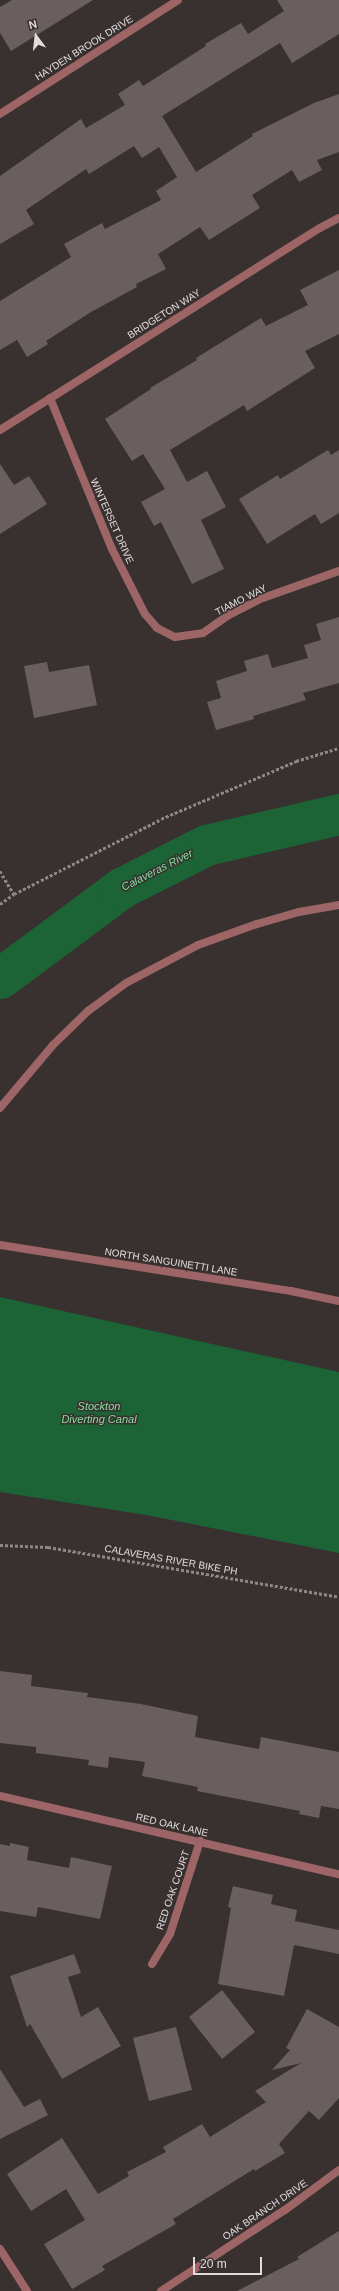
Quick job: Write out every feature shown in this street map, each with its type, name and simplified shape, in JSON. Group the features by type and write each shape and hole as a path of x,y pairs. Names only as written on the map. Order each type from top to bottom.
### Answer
{"street":[{"name":"HAYDEN BROOK DRIVE","path":"0,114 178,0"},
{"name":"BRIDGETON WAY","path":"0,430 320,228 339,218"},
{"name":"WINTERSET DRIVE","path":"50,398 112,548 144,614 157,628 175,636"},
{"name":"TIAMO WAY","path":"175,636 203,633 229,615 263,598 339,571"},
{"path":"0,1108 53,1045 88,1012 126,983 159,964 220,937 257,924 299,912 339,905"},
{"name":"NORTH SANGUINETTI LANE","path":"0,1245 291,1291 339,1301"},
{"name":"RED OAK LANE","path":"0,1796 339,1874"},
{"name":"RED OAK COURT","path":"152,1964 170,1934 200,1841"},
{"name":"OAK BRANCH DRIVE","path":"161,2291 285,2210 339,2170"},
{"path":"0,2249 26,2291"}],"path":[{"path":"0,904 14,894 161,819 296,761 339,748"},
{"path":"0,871 14,894"},
{"name":"CALAVERAS RIVER BIKE PH","path":"0,1545 48,1547 339,1598"}],"water":[{"name":"Stockton Diverting Canal","path":"0,1297 339,1372 339,1553 146,1515 0,1492"}],"building":[{"path":"12,0 93,0 11,51 0,33 0,7"},
{"path":"277,0 339,0 339,34 292,63 280,43 162,116 196,172 253,136 252,134 314,103 339,94 339,152 317,160 322,170 299,182 292,170 252,195 260,208 209,240 200,227 158,254 166,269 136,284 137,287 91,312 46,341 48,344 27,357 17,340 0,350 0,301 71,257 64,244 102,223 105,229 161,200 156,191 177,177 159,147 142,158 134,146 89,174 86,169 26,210 34,224 0,244 0,176 81,119 86,128 125,105 118,94 139,80 143,86 206,46 205,44 241,23 248,34 284,11"},
{"path":"339,270 339,334 305,351 315,368 247,411 244,405 170,450 187,482 207,471 226,507 201,520 224,569 192,584 161,522 154,526 141,502 165,489 143,454 132,461 105,419 151,389 150,388 197,360 196,358 261,318 266,326 308,305 300,290"},
{"path":"328,450 331,455 339,450 339,513 321,524 315,514 267,544 239,499 278,475 280,479"},
{"path":"0,464 14,485 29,476 47,504 0,534"},
{"path":"339,617 339,683 303,693 306,700 253,716 254,719 216,730 207,702 221,698 216,681 247,671 244,661 268,654 272,668 308,658 304,645 321,640 316,624"},
{"path":"47,662 49,672 89,665 97,705 34,718 24,666"},
{"path":"0,1671 32,1675 31,1686 88,1693 87,1697 141,1704 198,1716 195,1737 259,1749 261,1737 339,1752 339,1809 321,1806 319,1818 299,1814 300,1811 197,1791 198,1787 142,1776 145,1762 109,1757 108,1768 88,1765 89,1760 36,1753 36,1747 0,1743"},
{"path":"10,1843 29,1847 27,1860 69,1868 71,1857 112,1866 100,1919 38,1907 36,1917 0,1911 0,1844 10,1846"},
{"path":"233,1886 273,1895 271,1904 297,1910 295,1921 339,1930 339,1954 294,1945 284,1996 218,1984 231,1908 228,1907"},
{"path":"74,1954 81,1973 68,1977 81,2017 98,2007 121,2046 62,2079 30,2024 27,2027 10,1976"},
{"path":"222,1990 255,2032 222,2059 189,2017"},
{"path":"307,2009 339,2027 339,2098 319,2120 309,2111 279,2144 285,2153 255,2171 254,2169 173,2219 176,2224 102,2266 105,2270 72,2289 44,2244 85,2220 66,2189 31,2211 7,2174 62,2138 98,2194 129,2176 127,2172 166,2152 163,2147 202,2124 210,2137 266,2102 255,2091 301,2063 272,2070 290,2050 286,2048"},
{"path":"176,2027 192,2090 149,2101 133,2038"},
{"path":"0,2069 24,2107 40,2099 48,2115 0,2139"},
{"path":"339,2231 339,2291 237,2291 299,2259 297,2257"}],"waterway":[{"name":"Calaveras River","path":"0,978 121,888 206,845 339,814"}]}
